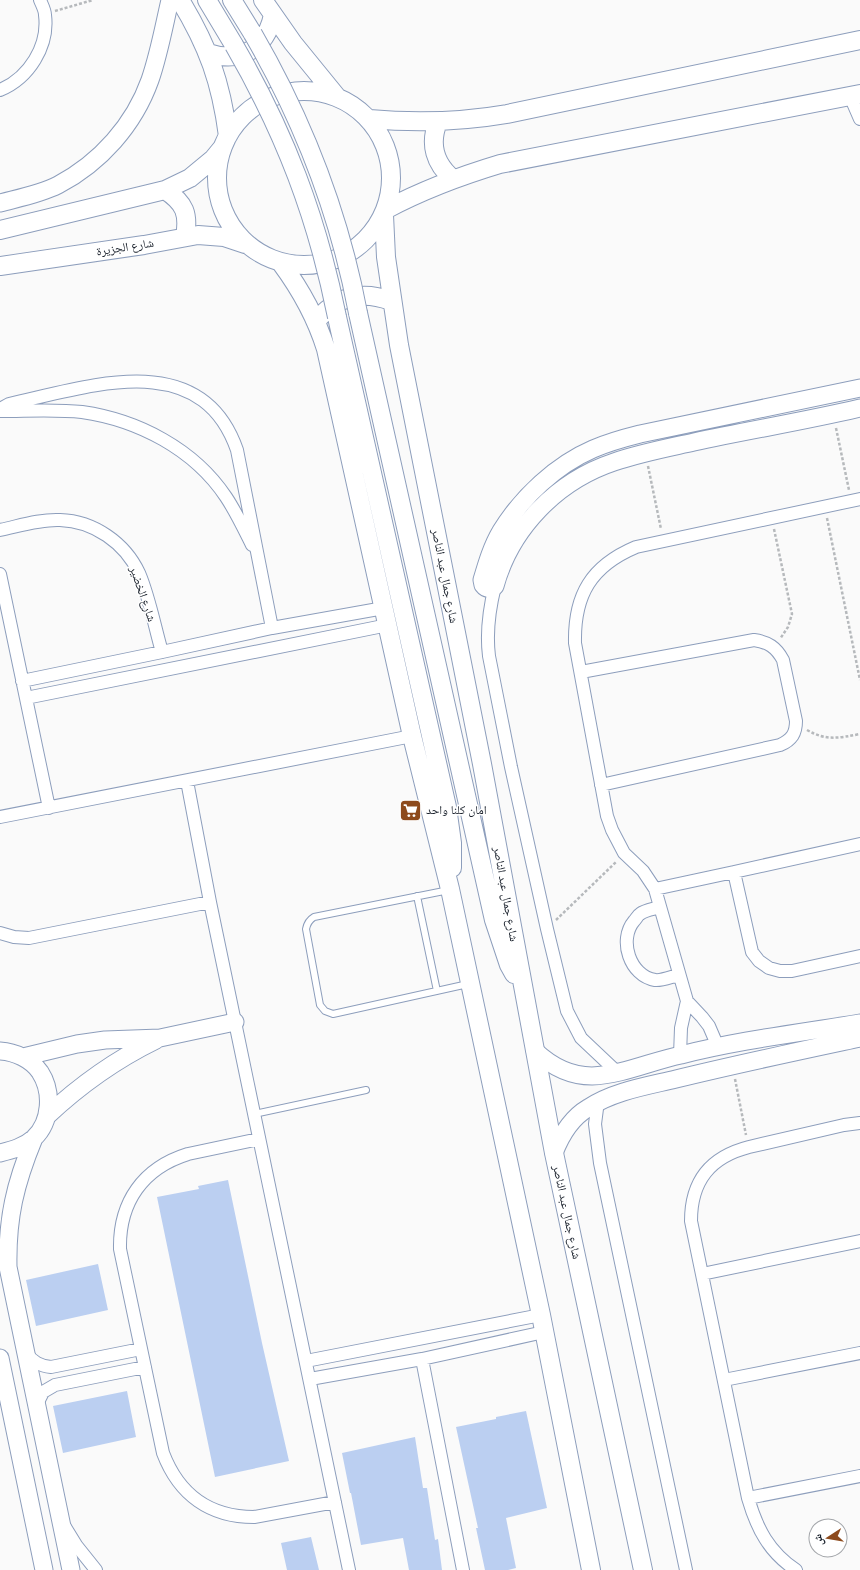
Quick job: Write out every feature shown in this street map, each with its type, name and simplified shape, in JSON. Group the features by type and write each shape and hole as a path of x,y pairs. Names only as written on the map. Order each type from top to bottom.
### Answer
{"main road":[{"path":"0,230 165,190 180,184 213,159 225,142 240,118 250,109 275,96 295,91 316,91 336,97 354,106 369,119 380,134 392,171 391,190 385,212 375,230 363,244 343,257 333,262 316,266 298,266 281,263 263,256 248,246 236,233 226,217 220,201 217,183 218,165 225,142 221,92 208,53 180,0"},
{"path":"207,0 253,79 280,131 304,192 323,254 447,808 452,843 450,890"},
{"path":"232,0 253,34 285,92 299,122 324,184 344,248 494,920 509,965 524,992"},
{"path":"264,0 293,43 336,97"},
{"path":"208,53 225,57 250,51 268,32 273,15"},
{"path":"369,119 438,122 461,121 507,114 860,40"},
{"path":"385,212 408,198 453,179 500,164 855,95"},
{"path":"438,122 433,137 435,153 442,168 453,179"},
{"path":"165,190 176,198 184,209 187,223 185,237"},
{"name":"شارع جمال عبد الناصر","path":"385,212 386,257 399,345 482,764 554,1153 641,1566"},
{"name":"شارع الجزيرة","path":"0,266 144,245 198,235 217,236 236,240 248,246"},
{"path":"281,263 308,303 316,320 326,349 412,736 450,890 542,1323 591,1569"},
{"path":"316,320 331,306 350,297 371,296 392,301"}],"street":[{"path":"0,90 18,80 31,67 40,50 45,33 45,14 40,0"},
{"path":"0,203 33,195 57,186 81,171 107,149 126,127 148,85 158,52 170,0"},
{"path":"855,95 860,119"},
{"path":"0,410 9,404 105,383 125,382 164,384 183,389 208,403 226,424 233,437 237,450 272,628"},
{"path":"495,586 490,589 487,588 483,584 482,580 493,548 501,532 517,510 545,480 563,466 581,455 615,440 860,388"},
{"path":"617,1072 581,1038 567,1011 547,929 489,656 487,638 490,607 503,562 518,535 545,502 589,472 614,462 645,453 751,429 860,408"},
{"path":"0,410 62,411 100,415 137,427 171,445 201,468 226,497 244,530 260,565"},
{"path":"680,1055 681,1028 687,1001 655,889 643,871 624,853 612,830 607,816 575,643 574,625 577,608 593,577 605,564 620,554 636,547 855,500"},
{"name":"شارع الخضير","path":"0,530 46,520 60,520 89,525 113,540 132,561 139,574 162,652"},
{"path":"0,574 49,808"},
{"path":"22,681 272,628 384,608"},
{"path":"26,698 388,626"},
{"path":"580,672 754,640 763,641 772,645 783,660 796,721 796,727 791,738 780,745 601,784"},
{"path":"0,817 412,736"},
{"path":"187,781 210,902 349,1570"},
{"path":"655,889 860,844"},
{"path":"734,872 752,952 759,961 769,968 780,971 792,971 860,956"},
{"path":"0,934 29,938 210,902"},
{"path":"660,907 639,914 632,923 627,934 627,946 630,958 640,972 645,976 656,980 680,975"},
{"path":"687,1001 709,1026 727,1066"},
{"path":"23,1057 84,1043 118,1039 160,1038 235,1022"},
{"path":"535,1051 552,1065 572,1073 593,1076 617,1072 680,1055 718,1047 860,1023"},
{"path":"47,1116 67,1097 94,1076 135,1050 160,1038"},
{"path":"554,1153 559,1140 571,1122 586,1108 598,1101 623,1092 727,1066 860,1038"},
{"path":"0,1051 9,1052 23,1057 40,1072 48,1093 47,1116 42,1128 34,1138 18,1180 12,1201 7,1245 8,1267 72,1570"},
{"path":"617,1072 614,1079 614,1084 623,1092"},
{"path":"598,1101 595,1124 600,1163 686,1570"},
{"path":"796,1570 776,1553 763,1537 754,1518 748,1498 691,1221 691,1206 701,1177 711,1165 723,1156 749,1147 844,1125 860,1123"},
{"path":"0,1153 17,1149 34,1138"},
{"path":"260,1139 177,1158 152,1172 140,1184 128,1204 120,1226 120,1249 163,1453 168,1465 181,1486 199,1502 220,1512 243,1517 254,1517 335,1502"},
{"path":"702,1274 860,1241"},
{"path":"310,1379 422,1359 542,1323"},
{"path":"306,1361 542,1323"},
{"path":"26,1353 36,1363 51,1367 141,1349"},
{"path":"724,1380 860,1353"},
{"path":"0,1358 44,1570"},
{"path":"422,1359 463,1570"},
{"path":"37,1404 43,1392 55,1385 145,1368"},
{"path":"748,1498 860,1476"},
{"path":"61,1520 76,1545 96,1570"}],"lane":[{"path":"450,890 310,919 306,929 320,1005 325,1011 333,1014 469,983"},
{"path":"417,896 437,991"},
{"path":"254,1114 366,1090"}],"path":[{"path":"45,14 93,0"},
{"path":"833,414 855,500"},
{"path":"645,453 664,541"},
{"path":"825,506 860,680"},
{"path":"772,518 792,614 788,627 781,637 772,645"},
{"path":"796,721 807,731 820,737 835,739 860,734"},
{"path":"547,929 624,853"},
{"path":"727,1066 749,1147"}],"building":[{"path":"228,1180 262,1343 289,1461 215,1477 157,1197 199,1189 198,1186"},
{"path":"98,1264 108,1310 36,1326 26,1280"},
{"path":"127,1391 136,1437 63,1453 53,1406"},
{"path":"526,1411 547,1508 506,1518 516,1568 508,1570 485,1570 476,1528 478,1528 456,1427"},
{"path":"415,1437 423,1488 427,1488 435,1540 438,1539 442,1570 409,1570 403,1538 361,1545 350,1493 342,1453"},
{"path":"311,1537 319,1570 287,1570 281,1543"}],"place":[{"name":"امان كلنا واحد","path":"411,810"}]}
